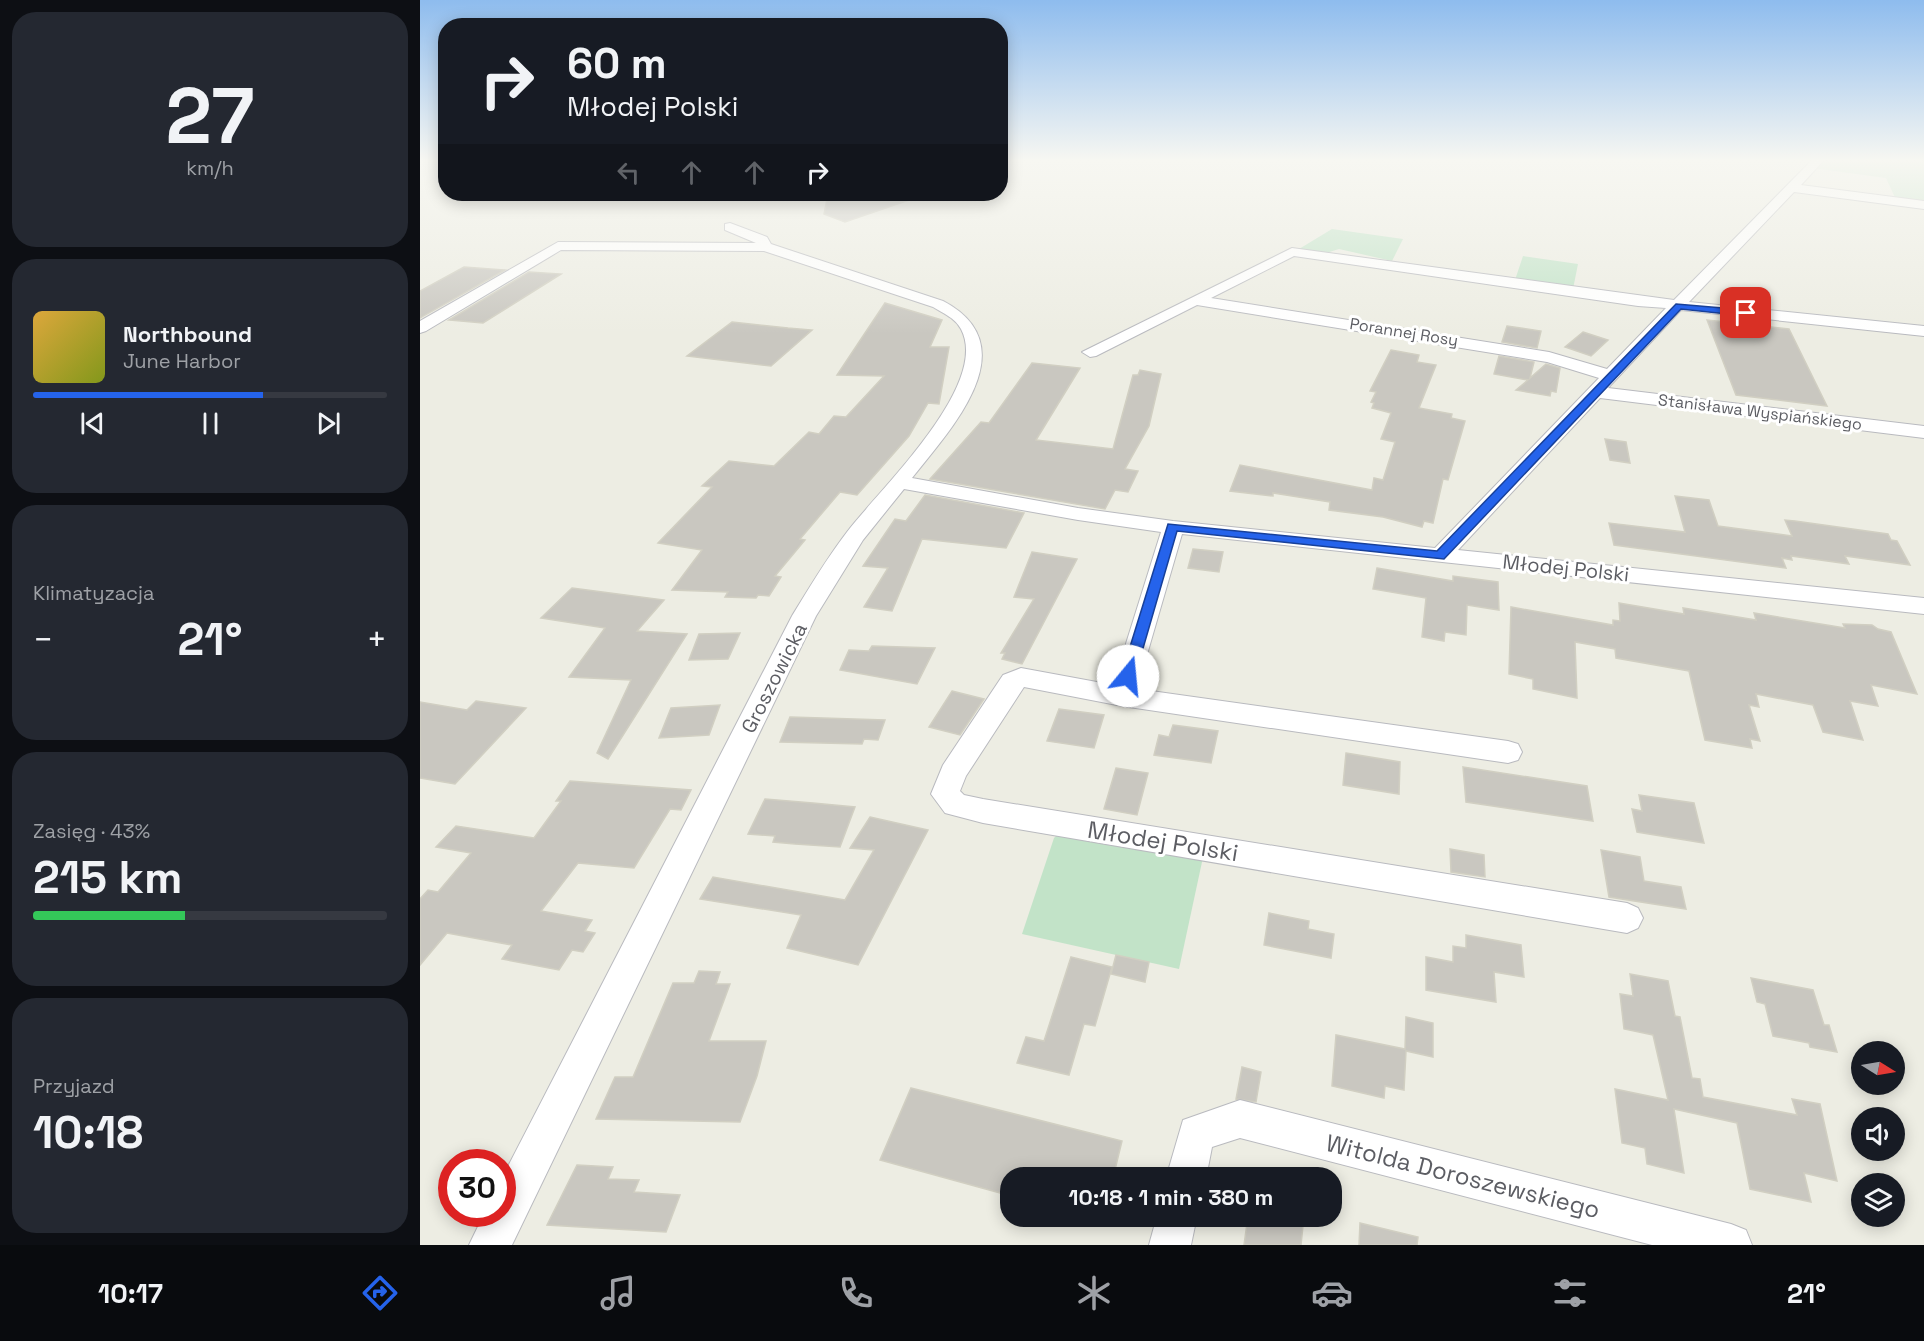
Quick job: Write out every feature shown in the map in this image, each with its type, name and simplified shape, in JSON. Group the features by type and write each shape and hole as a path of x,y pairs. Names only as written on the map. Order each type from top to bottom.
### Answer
{"street":[{"path":"1440,556 1764,217"},
{"name":"Groszowicka","path":"730,227 762,240 765,247"},
{"name":"Groszowicka","path":"420,328 558,246 765,247 938,304 958,315 968,326 974,362 969,384 949,420 854,537 804,616 490,1245"},
{"path":"1090,352 1292,252 1679,306 1924,331"},
{"name":"Porannej Rosy","path":"1195,300 1538,355 1611,376"},
{"name":"Stanisława Wyspiańskiego","path":"1596,392 1924,432"},
{"name":"Młodej Polski","path":"899,482 1078,514 1173,527 1924,606"},
{"path":"1122,696 1173,527"},
{"name":"Młodej Polski","path":"1508,752 1122,696 1022,677 1012,682 952,773 945,794 955,805 983,811 1627,918"},
{"name":"Witolda Doroszewskiego","path":"1188,1167 1196,1133 1240,1119 1731,1245"},
{"path":"1170,1245 1174,1227"}],"green space":[{"path":"1332,229 1403,239 1392,261 1339,249 1323,254 1299,249"},
{"path":"1523,256 1578,264 1573,289 1515,280"},
{"path":"1067,825 1205,848 1179,969 1022,934 1054,838"}],"building":[{"path":"832,217 859,217 845,222"},
{"path":"464,267 505,270 420,318 420,291"},
{"path":"529,272 561,274 483,323 449,320"},
{"path":"885,303 942,320 930,347 949,347 939,404 928,403 909,436 857,495 840,492 800,539 805,540 775,576 781,577 769,596 725,597 728,592 672,590 702,550 658,543 712,487 702,486 729,461 774,466 809,432 819,434 834,416 846,417 884,376 837,375"},
{"path":"1707,320 1789,329 1827,406 1736,395"},
{"path":"732,322 812,330 771,366 687,356"},
{"path":"1507,326 1541,331 1537,348 1502,342"},
{"path":"1583,332 1608,340 1591,356 1565,347"},
{"path":"1391,350 1419,355 1417,362 1436,365 1419,408 1452,414 1451,418 1465,421 1448,480 1443,479 1433,523 1424,521 1422,527 1383,517 1329,510 1330,502 1273,493 1273,496 1230,491 1240,465 1372,490 1374,478 1383,480 1395,442 1381,439 1391,413 1372,408 1374,403 1371,402 1376,392 1370,391"},
{"path":"1499,356 1534,362 1530,378 1546,364 1560,368 1556,392 1551,391 1550,396 1516,390 1528,380 1494,374"},
{"path":"1032,363 1080,368 1036,440 1113,449 1133,375 1138,375 1140,370 1161,374 1149,426 1125,469 1138,471 1128,492 1115,490 1105,509 930,479 981,422 989,423"},
{"path":"1605,439 1626,442 1630,463 1610,460"},
{"path":"925,495 1024,513 1006,548 922,539 892,611 864,607 888,568 863,566 895,519 906,521"},
{"path":"1675,496 1709,500 1718,526 1792,536 1785,520 1888,534 1891,540 1897,541 1910,565 1845,556 1849,564 1791,556 1792,560 1782,558 1786,568 1614,545 1609,523 1685,532"},
{"path":"1193,549 1223,552 1219,572 1188,568"},
{"path":"1032,552 1077,559 1022,664 1002,659 1005,653 1001,653 1034,599 1014,597"},
{"path":"1377,568 1453,581 1453,576 1498,582 1499,610 1467,605 1466,635 1445,632 1444,641 1422,637 1426,598 1373,589"},
{"path":"572,588 664,600 637,631 687,634 608,759 597,753 631,680 569,677 605,628 541,618"},
{"path":"1619,603 1684,614 1683,608 1756,620 1754,613 1845,628 1843,624 1872,625 1891,632 1917,694 1871,685 1878,706 1850,701 1863,740 1823,732 1813,705 1756,694 1759,707 1749,705 1760,741 1750,739 1752,748 1705,740 1689,671 1616,658 1615,649 1575,642 1577,698 1533,689 1533,679 1509,674 1511,607 1613,625 1613,620 1620,621"},
{"path":"740,633 728,659 689,660 699,634"},
{"path":"872,646 935,648 917,684 840,670 849,650 869,651"},
{"path":"952,691 984,699 960,735 929,727"},
{"path":"476,701 526,708 455,784 420,778 420,702 467,710"},
{"path":"720,705 709,735 659,738 671,708"},
{"path":"1059,709 1104,715 1094,748 1047,741"},
{"path":"790,717 885,720 878,740 864,739 862,744 780,742"},
{"path":"1173,725 1218,731 1211,763 1154,755 1159,735 1169,737"},
{"path":"1346,753 1400,762 1399,794 1343,785"},
{"path":"1463,767 1587,786 1593,821 1466,802"},
{"path":"1116,768 1148,773 1137,815 1104,809"},
{"path":"570,781 691,790 681,810 670,809 634,868 578,863 541,911 592,920 585,931 595,933 583,952 572,950 559,970 502,959 512,945 447,933 420,965 420,899 428,890 438,892 471,853 436,847 456,826 534,838 561,801 556,801"},
{"path":"1639,795 1694,803 1704,843 1637,832 1632,809 1642,811"},
{"path":"765,799 855,807 840,847 795,844 773,842 775,836 748,834"},
{"path":"870,817 928,830 858,965 787,948 801,915 700,899 713,877 845,900 874,850 850,848"},
{"path":"1450,849 1484,855 1485,877 1451,872"},
{"path":"1601,850 1640,857 1644,881 1681,887 1686,909 1609,897"},
{"path":"1269,913 1309,921 1308,929 1334,934 1331,958 1264,945"},
{"path":"1466,935 1521,945 1524,977 1494,972 1496,1002 1426,990 1426,957 1453,962 1453,946 1466,948"},
{"path":"1116,955 1149,962 1145,982 1111,974"},
{"path":"1071,957 1112,967 1095,1026 1084,1024 1069,1075 1017,1063 1026,1037 1044,1041"},
{"path":"699,971 720,972 716,984 730,984 709,1041 766,1041 757,1076 740,1122 596,1119 615,1077 633,1077 673,983 694,983"},
{"path":"1630,974 1668,981 1675,1016 1680,1017 1692,1078 1700,1079 1703,1097 1797,1115 1792,1099 1820,1104 1837,1181 1804,1173 1811,1202 1750,1189 1737,1123 1674,1109 1684,1173 1647,1164 1645,1148 1622,1143 1615,1089 1668,1100 1653,1035 1624,1029 1620,994 1633,996"},
{"path":"1751,978 1813,990 1824,1025 1829,1025 1837,1052 1810,1047 1809,1043 1773,1036 1765,1004 1757,1002"},
{"path":"1406,1017 1433,1023 1433,1057 1406,1051 1404,1090 1385,1086 1384,1098 1332,1086 1336,1035 1405,1049"},
{"path":"1242,1067 1261,1072 1256,1102 1236,1099"},
{"path":"911,1088 1122,1141 1116,1167 1000,1167 1000,1193 880,1160"},
{"path":"577,1165 613,1167 608,1179 639,1180 634,1192 680,1195 666,1232 547,1225"},
{"path":"1360,1223 1418,1237 1417,1245 1359,1245"},
{"path":"1246,1227 1303,1227 1301,1245 1244,1245"}],"route":[{"path":"1128,676 1173,527 1440,556 1540,448 1679,306 1746,313"}]}
